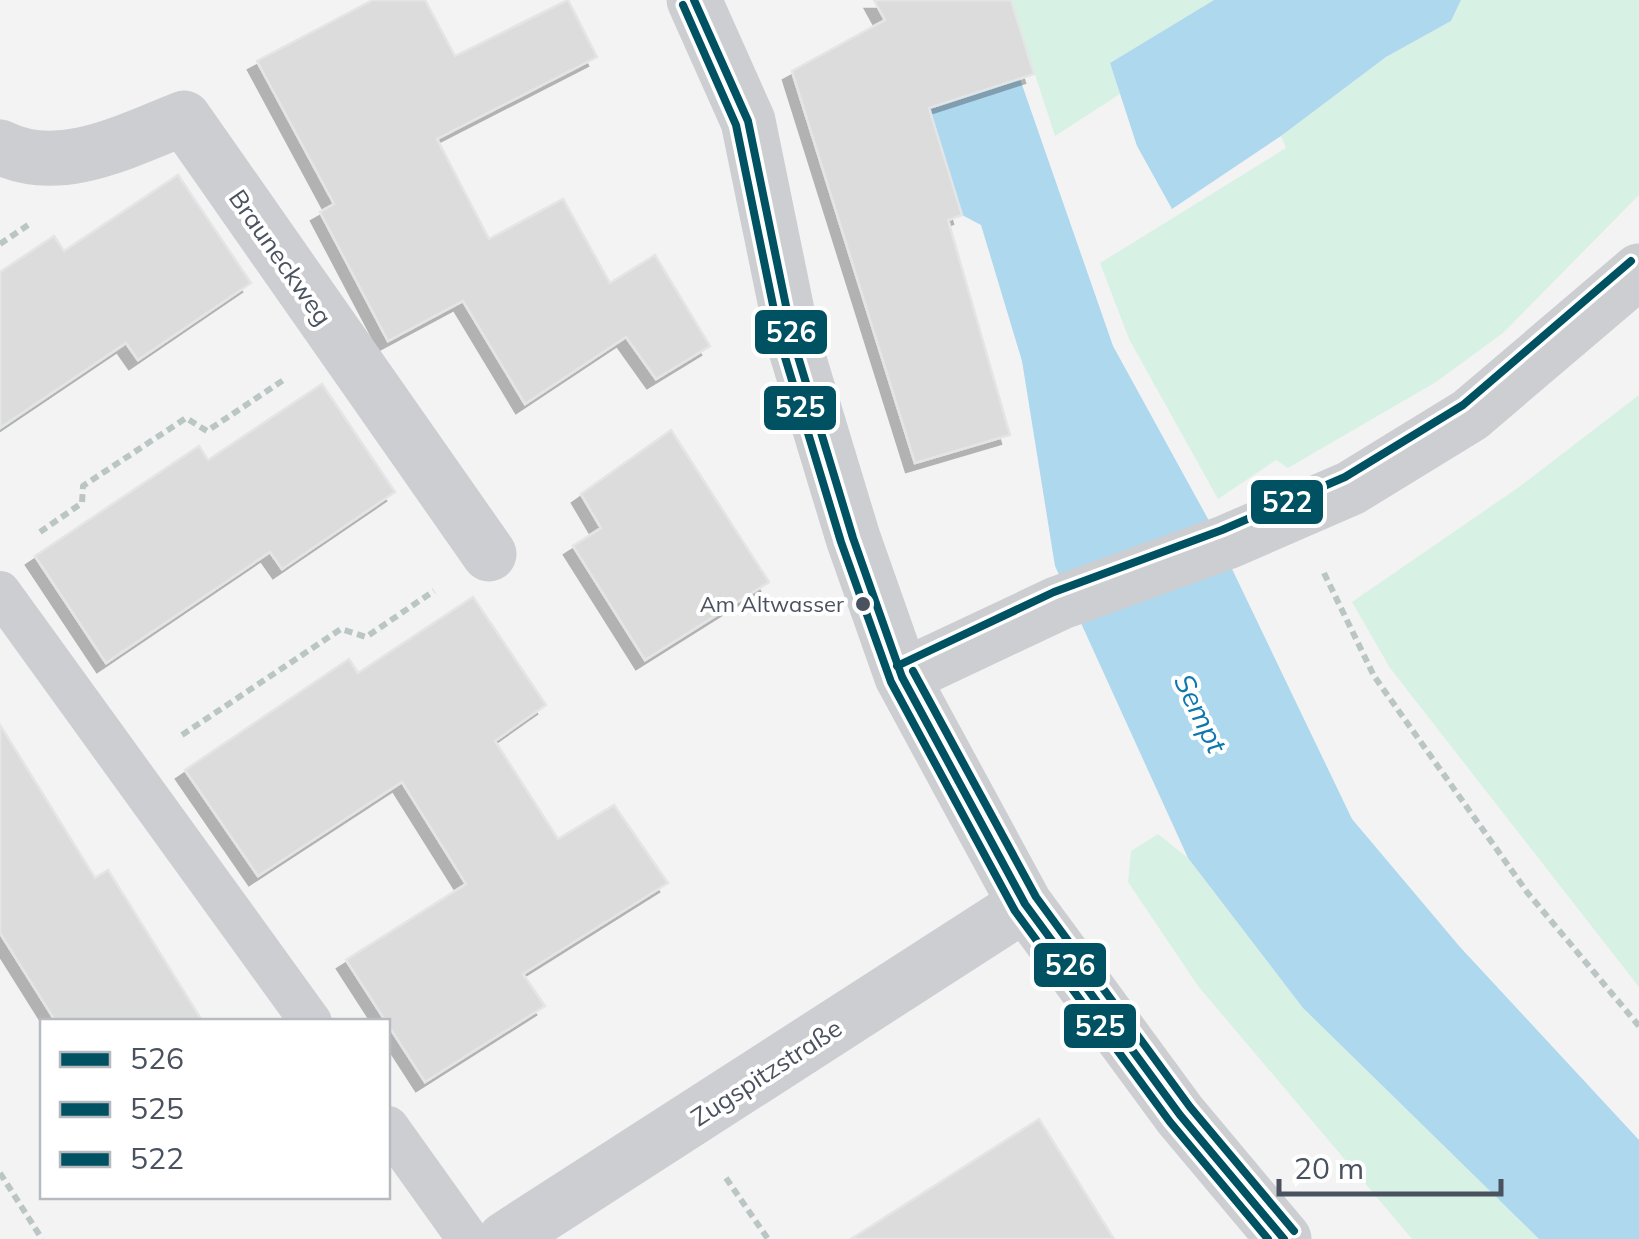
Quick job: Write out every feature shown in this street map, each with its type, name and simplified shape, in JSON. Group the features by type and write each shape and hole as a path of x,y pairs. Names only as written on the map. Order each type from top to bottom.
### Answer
{"street":[{"path":"694,0 748,121 793,340 853,538 902,677 1026,904 1180,1115 1284,1239"},
{"name":"Brauneckweg","path":"0,147 13,154 64,160 184,118 489,554"},
{"path":"902,677 1059,603 1228,542 1352,488 1470,415 1639,271"},
{"name":"Zugspitzstraße","path":"505,1239 1026,904"}],"lane":[{"path":"0,592 309,1019"},
{"path":"390,1130 468,1239"}],"path":[{"path":"40,532 82,504 83,486 186,418 207,431 340,342"},
{"path":"1298,513 1374,676 1527,892 1639,1026"},
{"path":"182,735 341,629 366,637 489,554"},
{"path":"0,1174 42,1239"},
{"path":"726,1178 768,1239"}],"green space":[{"path":"1011,0 1214,0 1110,63 1120,94 1055,136"},
{"path":"1461,0 1639,0 1639,195 1503,333 1436,382 1288,468 1276,460 1218,499 1129,339 1100,263 1286,148 1281,136 1386,57 1451,21"},
{"path":"1639,395 1639,987 1390,668 1352,602 1519,487"},
{"path":"1158,834 1188,858 1303,1008 1539,1239 1412,1239 1198,986 1128,882 1131,851"}],"water":[{"path":"1214,0 1461,0 1451,21 1386,57 1281,136 1172,209 1137,146 1110,63"},
{"name":"Sempt","path":"982,66 989,89 1020,79 1113,346 1208,519 1352,819 1460,947 1639,1140 1639,1239 1539,1239 1303,1008 1188,858 1055,566 1022,361 981,225 962,215 922,86"}],"building":[{"path":"373,0 425,0 455,56 568,0 597,57 437,139 489,239 563,199 610,283 655,255 710,346 656,379 626,337 525,404 463,301 388,341 320,212 334,204 257,61"},
{"path":"874,0 1011,0 1034,74 929,108 962,215 948,220 1010,435 915,463 792,71 885,20"},
{"path":"178,175 251,283 138,360 126,343 0,428 0,272 54,236 64,251"},
{"path":"322,384 395,492 282,569 270,552 106,663 35,556 199,446 208,460"},
{"path":"671,430 769,582 645,660 573,546 601,528 581,494"},
{"path":"473,597 546,705 495,741 558,839 614,805 668,883 523,974 545,1006 425,1082 390,1028 390,1019 384,1019 346,960 466,884 402,782 258,876 185,770 349,659 358,673"},
{"path":"0,725 95,878 108,870 201,1019 54,1019 0,933"},
{"path":"1039,1119 1114,1239 851,1239"}],"transit line":[{"name":"526","path":"694,0 748,121 793,340 853,538 902,677 1025,904 1180,1115 1284,1239"},
{"name":"525","path":"683,5 736,125 781,344 841,542 891,682 1015,911 1170,1122 1268,1239"},
{"name":"522","path":"897,666 1054,592 1222,530 1345,477 1463,405 1631,261"},
{"name":"522","path":"913,671 1036,897 1190,1107 1294,1231"}],"place":[{"name":"Am Altwasser","path":"863,604"}]}
